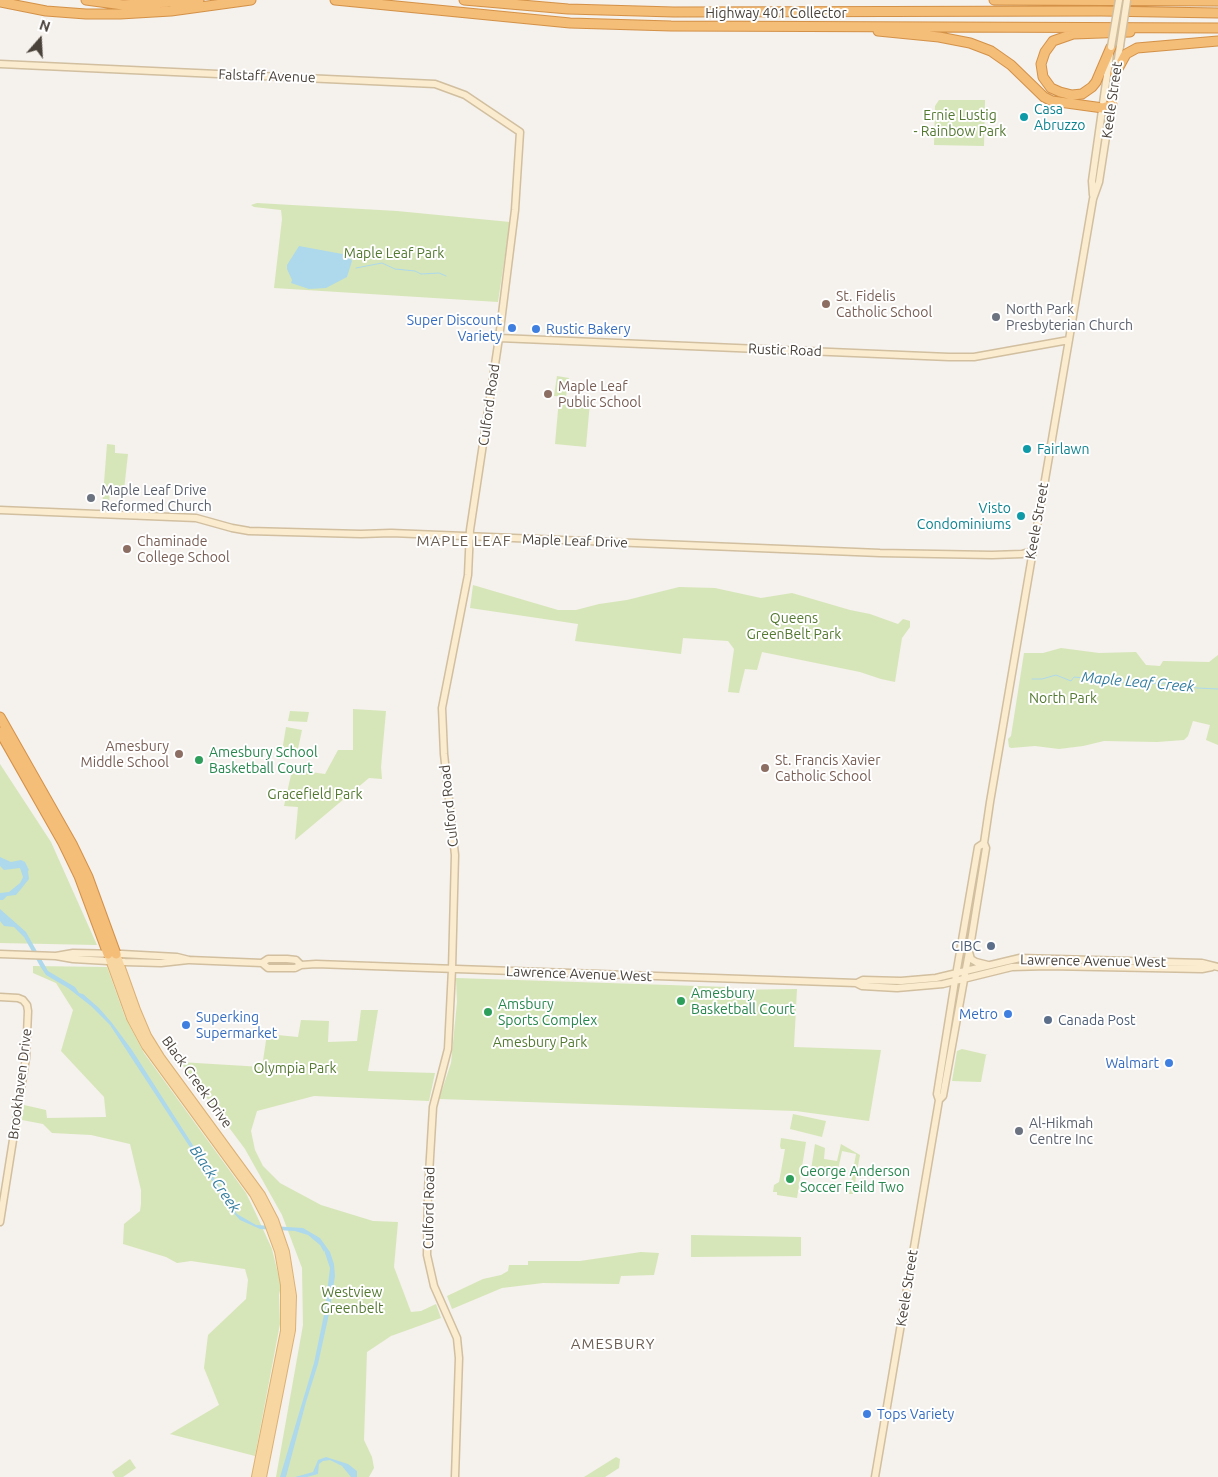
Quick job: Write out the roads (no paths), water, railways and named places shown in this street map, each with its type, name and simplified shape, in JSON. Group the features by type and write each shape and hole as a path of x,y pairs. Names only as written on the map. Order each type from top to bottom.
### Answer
{"highway":[{"path":"86,0 123,5 199,0"},
{"path":"0,2 46,11 120,14 171,11 251,0"},
{"name":"Highway 401 Collector","path":"335,0 570,23 671,26 1218,28"},
{"path":"464,0 568,9 674,12 1101,11 1218,13"},
{"path":"994,0 1218,1"},
{"path":"851,27 970,42 991,50 1011,65 1044,97 1052,101 1107,107"},
{"path":"1115,47 1096,82 1082,94 1072,95 1051,88 1044,77 1041,64 1045,52 1053,41 1064,36 1196,28"},
{"path":"1115,74 1126,54 1137,48 1218,41"},
{"name":"Black Creek Drive","path":"0,717 72,844 88,877 113,957"},
{"name":"Black Creek Drive","path":"0,732 63,843 113,957"}],"main road":[{"name":"Black Creek Drive","path":"113,957 147,1036 160,1057 253,1183 285,1252 290,1281 291,1330 262,1477"},
{"name":"Black Creek Drive","path":"256,1477 285,1331 285,1285 277,1235"}],"street":[{"name":"Keele Street","path":"1107,107 1119,0"},
{"name":"Keele Street","path":"949,1044 965,976 986,848 984,843 1093,199 1092,181 1115,74 1115,47 1127,0"},
{"name":"Falstaff Avenue","path":"0,64 435,84 465,95 520,132"},
{"name":"Culford Road","path":"456,1477 458,1338 434,1286 428,1255 428,1191 433,1107 448,1049 455,855 444,754 442,708 467,582 470,536 499,338 517,192 520,132"},
{"name":"Rustic Road","path":"499,338 950,358 974,357 1069,340"},
{"name":"Maple Leaf Drive","path":"0,510 196,518 249,531 391,533 880,553 997,555 1032,552"},
{"name":"Keele Street","path":"875,1477 939,1100 943,1096 955,981 978,848 984,843"},
{"path":"969,951 971,959 989,965"},
{"name":"Lawrence Avenue West","path":"0,954 56,956 73,953 113,957 177,957 189,960 262,963 268,968 295,968 301,965 452,969 857,983 862,986 897,988 943,984 955,981 989,965 1020,958 1202,963 1215,967"},
{"path":"1044,958 1047,966"},
{"name":"Lawrence Avenue West","path":"857,983 863,980 901,981 957,974 965,976 1012,967 1197,969 1215,967"},
{"path":"943,984 951,990 953,999"},
{"name":"Brookhaven Drive","path":"0,997 23,1000 28,1011 26,1058 0,1222"}],"water":[{"path":"299,246 348,255 352,261 347,277 326,288 309,289 291,283 292,280 287,265"},
{"path":"0,857 11,862 21,860 25,862 29,870 29,879 16,895 7,896 3,900 0,900 0,893 9,892 20,883 23,877 20,868 4,870 0,866"},
{"path":"0,909 26,932 48,971 75,987 79,993 83,994 99,1008 112,1023 132,1050 237,1214 256,1225 303,1228 320,1238 330,1252 335,1276 329,1314 318,1364 286,1477 280,1477 314,1363 325,1310 330,1268 324,1250 324,1252 320,1245 308,1235 295,1231 260,1229 240,1220 231,1210 110,1025 91,1006 68,988 46,975 24,937 14,927 4,926 0,921"},
{"path":"326,1457 348,1464 357,1471 357,1477 351,1477 342,1466 330,1460 319,1464 318,1474 307,1477 295,1477 313,1472 318,1460"}],"waterway":[{"path":"356,268 382,263 395,269 415,271 421,274 439,273 446,276"},
{"name":"Maple Leaf Creek","path":"1032,679 1042,679 1056,675 1071,681 1074,677 1138,684 1173,683 1197,688 1218,689"}],"place":[{"name":"Casa Abruzzo","path":"1024,117"},
{"name":"St. Fidelis Catholic School","path":"826,304"},
{"name":"North Park Presbyterian Church","path":"996,317"},
{"name":"Super Discount Variety","path":"512,328"},
{"name":"Rustic Bakery","path":"536,329"},
{"name":"Maple Leaf Public School","path":"548,394"},
{"name":"Fairlawn","path":"1027,449"},
{"name":"Maple Leaf Drive Reformed Church","path":"91,498"},
{"name":"Visto Condominiums","path":"1021,516"},
{"name":"Chaminade College School","path":"127,549"},
{"name":"Amesbury Middle School","path":"179,754"},
{"name":"Amesbury School Basketball Court","path":"199,760"},
{"name":"St. Francis Xavier Catholic School","path":"765,768"},
{"name":"CIBC","path":"991,946"},
{"name":"Amesbury Basketball Court","path":"681,1001"},
{"name":"Amsbury Sports Complex","path":"488,1012"},
{"name":"Metro","path":"1008,1014"},
{"name":"Canada Post","path":"1048,1020"},
{"name":"Superking Supermarket","path":"186,1025"},
{"name":"Walmart","path":"1169,1063"},
{"name":"Al-Hikmah Centre Inc","path":"1019,1131"},
{"name":"George Anderson Soccer Feild Two","path":"790,1179"},
{"name":"Tops Variety","path":"867,1414"}],"district":[{"name":"MAPLE LEAF","path":"464,541"},
{"name":"AMESBURY","path":"613,1344"}],"park label":[{"name":"Ernie Lustig - Rainbow Park","path":"960,124"},
{"name":"Maple Leaf Park","path":"394,253"},
{"name":"Queens GreenBelt Park","path":"794,626"},
{"name":"North Park","path":"1063,698"},
{"name":"Gracefield Park","path":"315,794"},
{"name":"Amesbury Park","path":"540,1042"},
{"name":"Olympia Park","path":"295,1068"},
{"name":"Westview Greenbelt","path":"352,1300"}],"water label":[{"name":"Black Creek","path":"215,1179"}]}
